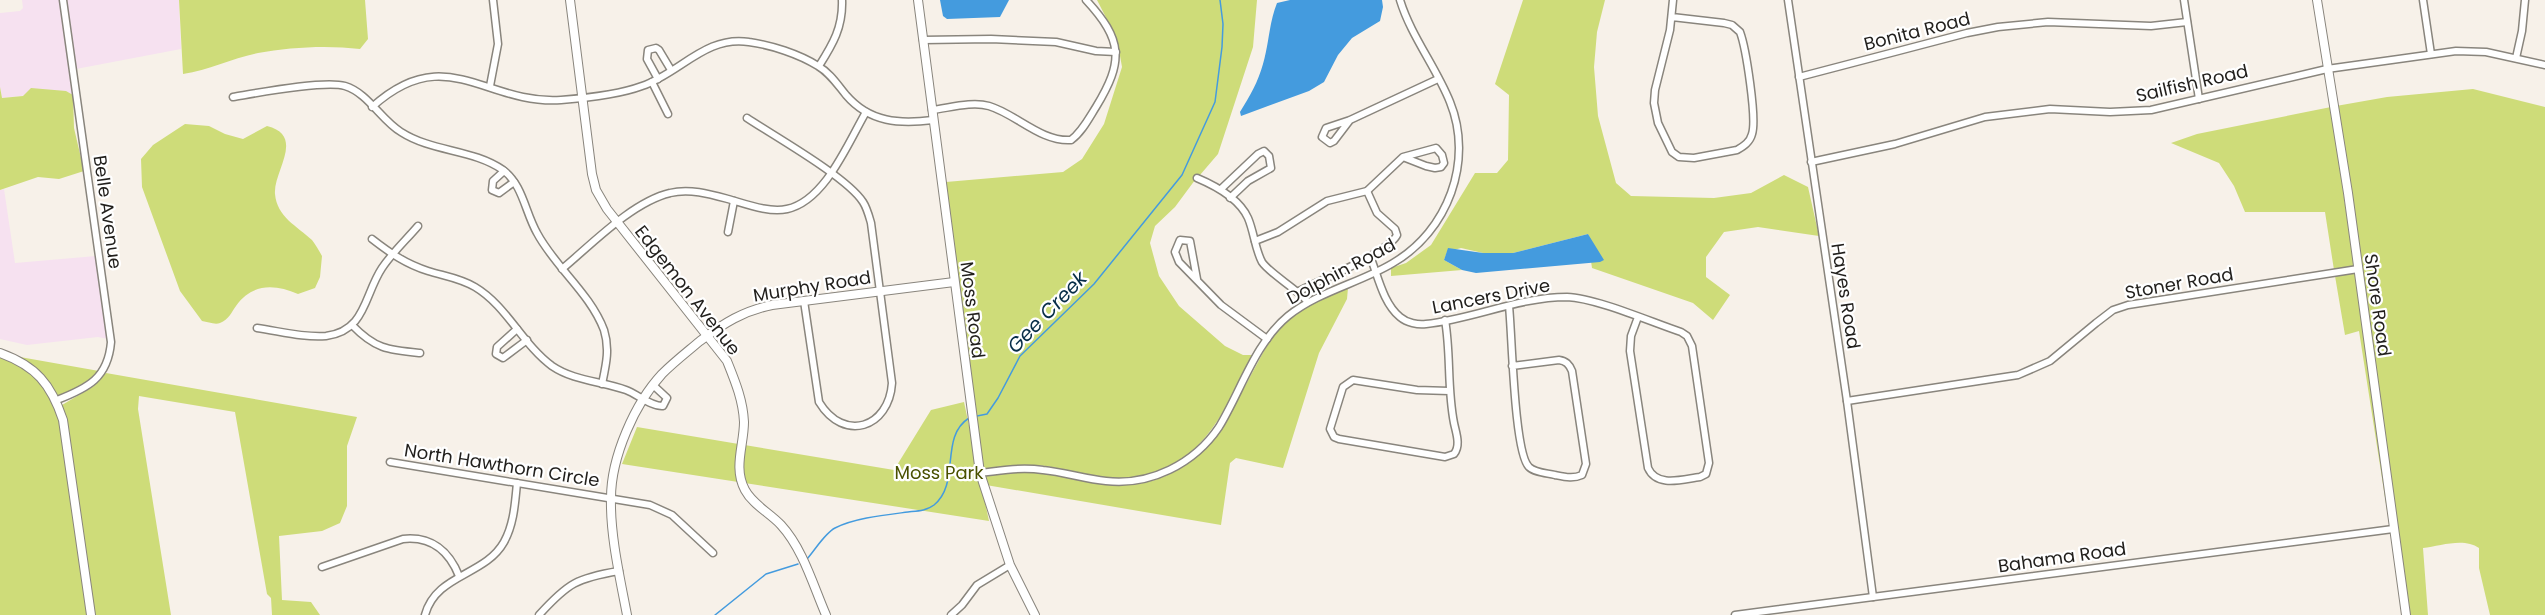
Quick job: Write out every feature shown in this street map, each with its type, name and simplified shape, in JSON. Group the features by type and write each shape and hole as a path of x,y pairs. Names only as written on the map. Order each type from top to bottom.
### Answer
{"street":[{"name":"Belle Avenue","path":"57,400 93,384 103,372 110,356 111,342 63,0"},
{"path":"490,86 498,44 493,0"},
{"name":"Edgemon Avenue","path":"570,0 596,190 600,200 727,361 740,394 744,423 739,471 744,490 754,502 782,526 791,539 826,615"},
{"path":"819,66 837,38 842,21 842,0"},
{"name":"Moss Road","path":"918,0 980,473 991,513 1010,565 1035,615"},
{"path":"932,110 984,105 1040,132 1063,140 1071,140 1081,130 1112,79 1116,52 1105,24 1086,0"},
{"name":"Dolphin Road","path":"980,473 1012,469 1045,470 1118,482 1141,480 1171,470 1197,452 1215,433 1267,339 1287,317 1308,302 1402,258 1424,239 1441,217 1453,190 1459,159 1458,134 1451,105 1400,0"},
{"path":"1672,16 1724,23 1732,25 1740,32 1754,118 1752,136 1744,146 1737,150 1688,159 1679,157 1668,146 1658,123 1654,103 1672,16 1673,0"},
{"name":"Hayes Road","path":"1788,0 1847,401 1873,597"},
{"path":"2184,0 2199,99"},
{"name":"Shore Road","path":"2317,0 2358,269 2406,615"},
{"path":"2423,0 2431,54"},
{"path":"2516,58 2525,0"},
{"name":"Bonita Road","path":"1799,76 1998,27 2048,22 2129,26 2187,22"},
{"path":"923,40 991,39 1056,42 1096,51 1116,52"},
{"path":"372,107 398,87 422,78 447,76 547,100 629,90 655,80 708,47 734,41 759,44 819,66 855,105 866,112 898,123 933,120"},
{"path":"668,114 647,59 648,50 656,48 659,50 671,70"},
{"name":"Sailfish Road","path":"1811,162 1895,144 1961,123 2006,113 2050,109 2131,112 2160,108 2327,69 2431,54 2472,50 2545,65"},
{"path":"1350,120 1334,141 1330,142 1322,137 1326,128 1350,120 1438,79"},
{"path":"232,97 337,84 352,88 389,123 410,138 480,159 504,171 522,194 537,233 592,309 603,330 608,348 602,384"},
{"path":"562,269 617,224 651,200 669,193 704,193 768,209 787,209 804,202 814,195 830,173 866,112"},
{"path":"747,118 830,173 857,194 867,211 871,223 892,383 891,395 881,414 867,424 846,426 837,422 819,402 804,302"},
{"path":"1255,241 1278,232 1327,201 1367,190 1403,157 1436,148 1442,155 1444,163 1441,167 1435,168 1403,157"},
{"path":"1221,189 1264,151 1269,156 1271,168 1248,181 1230,198"},
{"path":"504,171 494,181 492,189 499,193 514,182"},
{"path":"1197,178 1221,189 1247,216 1263,264 1299,291 1308,302"},
{"path":"1299,291 1394,242 1397,235 1395,229 1377,213 1367,190"},
{"path":"728,232 734,201"},
{"path":"257,328 320,336 336,333 352,325 363,312 374,283 392,255 418,226"},
{"path":"372,239 392,255 412,266 452,276 475,286 493,300 526,340 547,361 574,378 602,384 663,406 667,398 653,385"},
{"path":"1197,279 1190,241 1180,240 1175,252 1177,257 1197,279 1221,305 1267,339"},
{"name":"Lancers Drive","path":"1370,256 1386,298 1402,319 1418,324 1567,297 1590,301 1638,317 1681,332 1690,341 1709,463 1706,474 1701,477 1665,481 1653,476 1648,468 1630,351 1631,336 1638,317"},
{"name":"Stoner Road","path":"1847,401 2018,375 2050,361 2114,310 2128,305 2358,269"},
{"name":"Murphy Road","path":"627,615 610,498 616,460 644,398 676,360 725,322 749,310 954,282"},
{"path":"1509,306 1513,337 1512,366 1515,397 1527,465 1534,471 1570,478 1582,475 1586,464 1569,365 1564,360 1559,360 1512,366"},
{"path":"1445,320 1450,351 1449,391 1458,442 1457,451 1450,456 1339,439 1330,429 1343,387 1353,380 1417,390 1449,391"},
{"path":"352,325 377,346 387,350 420,353"},
{"path":"517,329 497,347 496,354 503,358 526,340"},
{"path":"0,354 17,360 36,372 57,400 63,420 91,615"},
{"name":"North Hawthorn Circle","path":"390,462 650,505 672,515 713,553"},
{"path":"425,615 428,604 439,590 459,576 486,563 504,543 513,516 517,483"},
{"name":"Bahama Road","path":"1735,615 2393,529"},
{"path":"322,567 403,539 413,538 434,544 449,557 459,576"},
{"path":"951,615 977,585 1010,565"},
{"path":"539,615 561,591 571,584 592,575 619,571"}],"shaded area":[{"path":"22,0 60,0 73,95 66,91 2,98 0,13 20,11 23,8"},
{"path":"66,0 179,0 181,49 76,69"},
{"path":"4,189 15,263 96,256 108,339 98,337 27,345 0,339 0,190"}],"green space":[{"path":"179,0 365,0 368,39 360,49 322,47 270,51 183,74"},
{"path":"1097,0 1257,0 1253,47 1218,154 1200,175 1196,174 1195,180 1175,207 1155,226 1150,243 1159,276 1179,306 1225,346 1243,355 1255,355 1229,402 1200,444 1181,460 1160,472 1135,478 1105,478 1038,465 983,469 946,182 1063,172 1082,159 1104,124 1122,67 1117,39"},
{"path":"1523,0 1605,0 1597,32 1594,67 1598,116 1616,183 1631,196 1714,198 1751,193 1784,175 1808,187 1819,236 1758,227 1724,232 1706,257 1706,277 1730,295 1713,320 1693,303 1592,268 1591,261 1600,262 1588,234 1513,253 1483,253 1461,248 1447,252 1444,260 1462,270 1391,276 1391,268 1406,263 1431,245 1475,173 1497,173 1508,160 1509,95 1495,84"},
{"path":"0,87 2,98 23,96 31,88 66,91 73,95 74,128 84,171 59,179 38,177 0,190"},
{"path":"2473,89 2545,107 2545,615 2490,615 2479,568 2479,548 2459,543 2423,548 2428,615 2409,615 2336,106 2387,97"},
{"path":"2331,107 2354,267 2334,270 2325,212 2245,212 2234,186 2219,163 2171,143 2197,134"},
{"path":"185,124 209,126 243,139 267,126 278,131 284,138 285,155 275,194 284,215 312,240 322,256 320,277 315,288 298,294 281,288 257,289 242,298 230,316 220,323 202,321 180,291 142,187 141,159 153,145"},
{"path":"2355,273 2389,523 2359,331 2345,335 2335,276"},
{"path":"1348,288 1347,299 1319,353 1283,468 1236,458 1230,463 1221,525 986,485 984,476 1028,472 1126,484 1155,480 1174,472 1205,448 1217,433 1267,346 1283,325 1309,306"},
{"path":"0,357 23,368 38,381 50,398 60,420 88,615 0,615"},
{"path":"20,357 99,371 91,381 59,399 42,375"},
{"path":"106,373 357,417 347,446 347,506 340,523 322,531 279,536 282,600 311,602 320,615 272,615 271,598 267,594 235,412 139,396 138,409 171,615 94,615 66,419 62,405 94,386"},
{"name":"Moss Park","path":"964,402 989,521 622,464 637,427 894,470 931,410"}],"water":[{"path":"940,0 1009,0 1000,17 947,19 943,16"},
{"path":"1290,0 1382,0 1383,7 1380,21 1352,38 1338,55 1324,82 1309,91 1241,116 1240,112 1261,71 1277,3"},
{"path":"1588,234 1604,260 1476,273 1462,270 1444,260 1448,248 1483,253 1513,253"}],"waterway":[{"name":"Gee Creek","path":"977,416 987,414 1020,356 1094,284 1182,175 1215,102 1222,47 1223,24 1220,0"},
{"name":"Gee Creek","path":"807,559 835,528 870,517 921,510 934,505 942,496 947,485 955,437 960,426 969,418"},
{"name":"Gee Creek","path":"715,615 766,574 798,564"}]}
